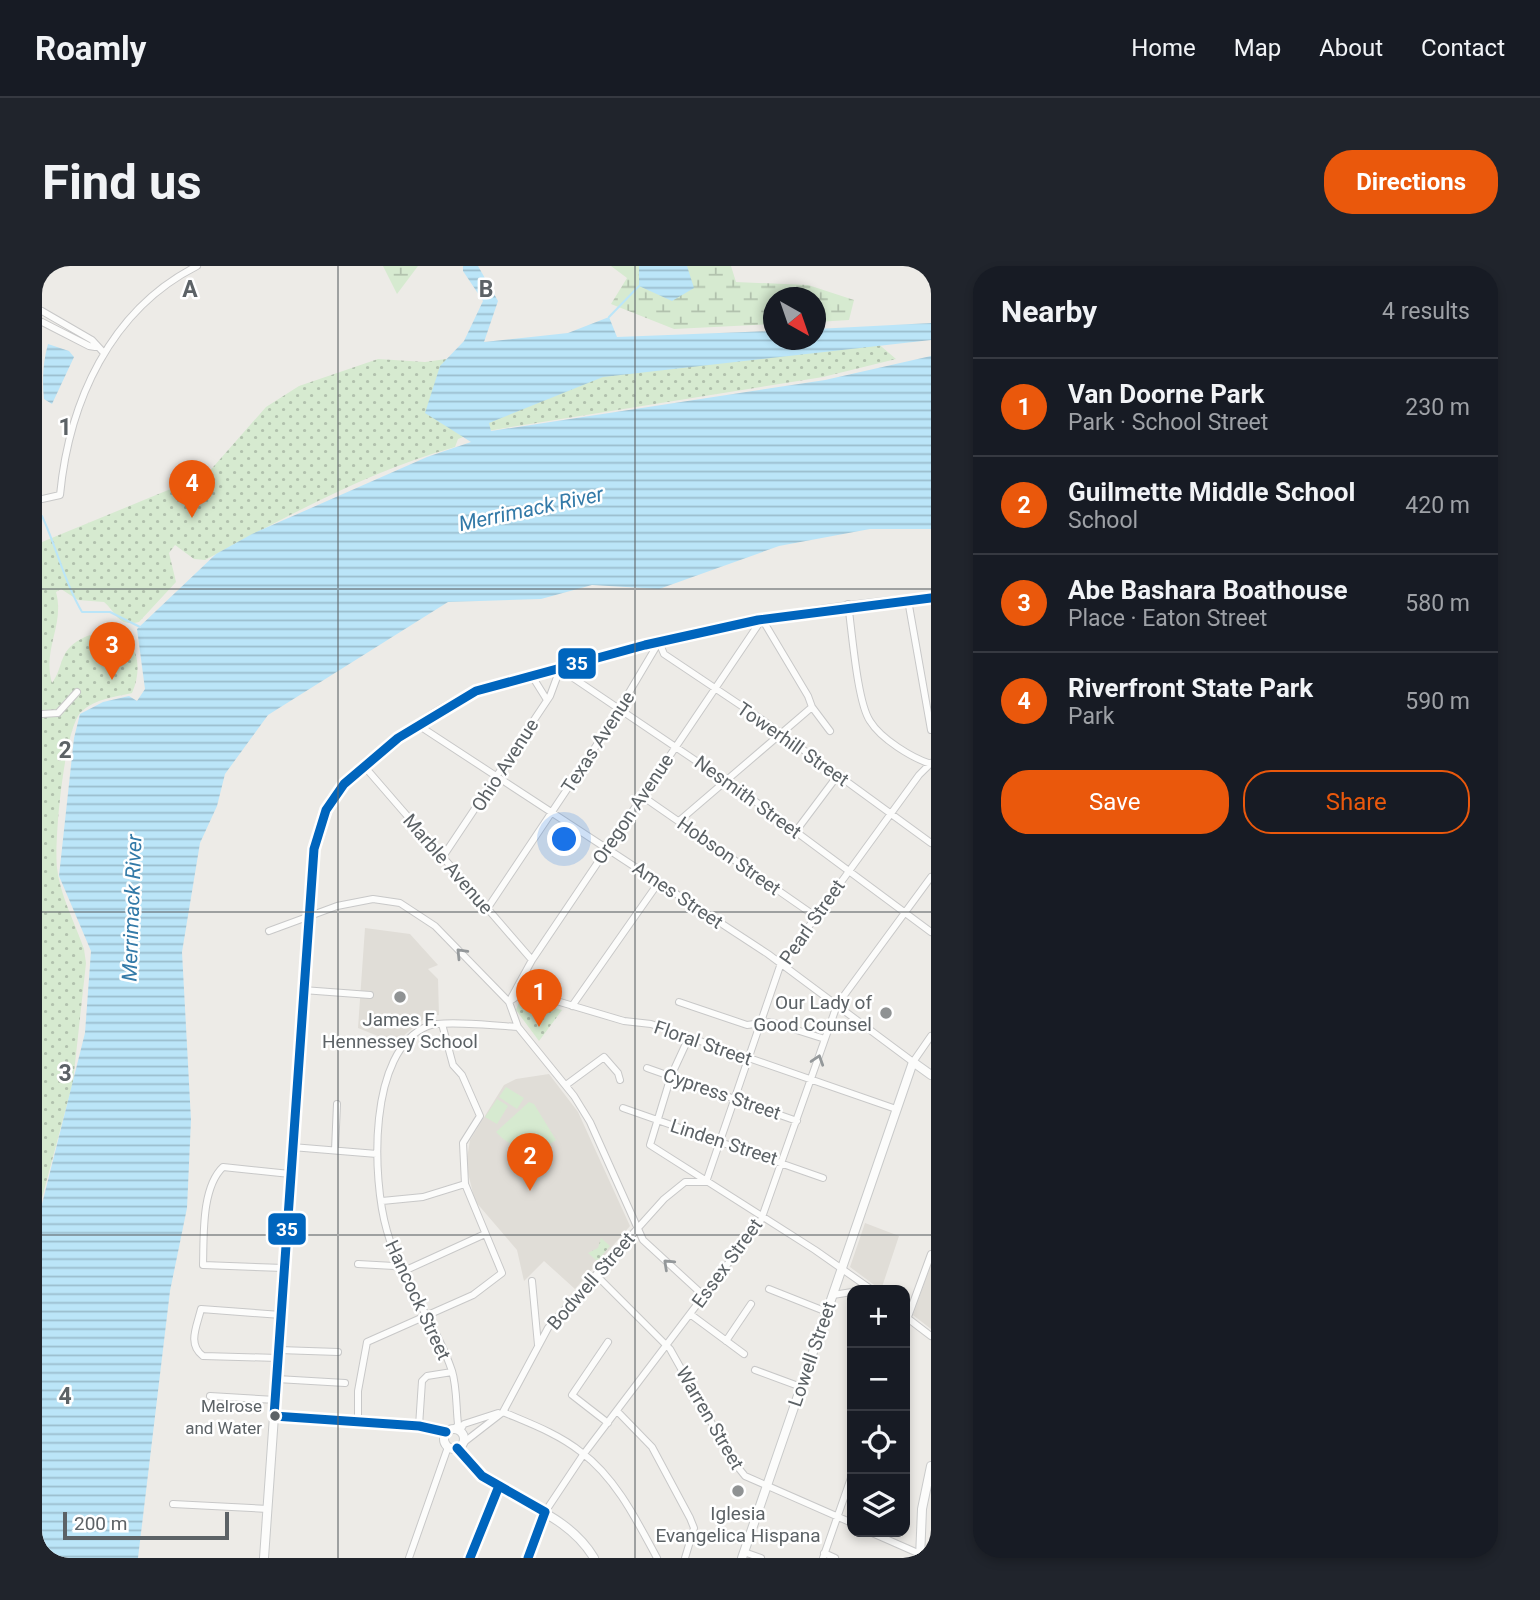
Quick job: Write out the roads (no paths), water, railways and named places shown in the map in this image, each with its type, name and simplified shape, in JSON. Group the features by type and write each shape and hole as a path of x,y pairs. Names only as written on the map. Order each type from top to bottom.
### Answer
{"main road":[{"path":"42,275 48,266"},
{"path":"264,1558 309,917 319,824 340,789 364,766 418,725 465,696 659,642 762,619 848,604 931,598"},
{"name":"Ames Street","path":"913,1062 931,1075"},
{"name":"Lowell Street","path":"743,1555 913,1062"},
{"path":"274,1416 419,1426 446,1432 458,1429 464,1435 456,1446"},
{"path":"446,1432 444,1438 456,1446 482,1476 574,1531 594,1558"},
{"path":"920,1556 931,1466"},
{"name":"Essex Street","path":"528,1558 545,1512"}],"street":[{"path":"42,499 60,495 63,460 74,417 92,373 104,353 134,314 170,282 197,266"},
{"path":"42,311 92,340 104,353"},
{"path":"42,322 89,346 95,346"},
{"path":"908,600 931,730"},
{"path":"848,604 864,703 870,722 918,760 931,764"},
{"path":"762,619 812,707 831,731"},
{"name":"Oregon Avenue","path":"509,1002 532,960 762,619"},
{"name":"Towerhill Street","path":"659,642 664,654 782,734 931,843"},
{"name":"Texas Avenue","path":"487,909 620,709 659,642"},
{"name":"Ohio Avenue","path":"442,858 547,700 557,683 560,669"},
{"name":"Nesmith Street","path":"560,669 726,781 931,932"},
{"path":"532,676 547,700"},
{"path":"42,715 58,713 77,692"},
{"path":"679,821 812,707"},
{"name":"Ames Street","path":"418,725 659,881 781,964 913,1062"},
{"name":"Pearl Street","path":"706,1182 781,964 891,813 931,764"},
{"name":"Marble Avenue","path":"364,766 532,960"},
{"path":"796,831 838,775"},
{"name":"Hobson Street","path":"642,796 815,916"},
{"name":"Essex Street","path":"545,1512 584,1454 762,1217 837,1005 931,877"},
{"path":"572,1006 659,881"},
{"path":"269,931 361,900 388,899 400,903 435,926 509,1002 519,1027 566,1086 590,1122 643,1240 704,1296"},
{"path":"303,990 370,995"},
{"name":"Floral Street","path":"509,1002 522,993 624,1021 652,1024 896,1109"},
{"path":"678,1002 753,1026 771,1022 825,1039"},
{"path":"358,1421 358,1391 367,1342 472,1295 498,1279 502,1273 465,1184 463,1143 480,1116 462,1075 453,1065 442,1024"},
{"name":"Hancock Street","path":"458,1429 452,1372 390,1242 377,1154 385,1087 404,1044 428,1026 442,1024 519,1027"},
{"name":"Lowell Street","path":"913,1062 931,1036"},
{"path":"689,1037 671,1076 650,1145 865,1285"},
{"path":"566,1086 604,1057 618,1073 620,1080"},
{"name":"Cypress Street","path":"648,1068 797,1121"},
{"path":"335,1150 337,1104"},
{"name":"Linden Street","path":"623,1108 783,1161 823,1178"},
{"path":"292,1147 377,1154"},
{"path":"284,1268 203,1265 207,1212 216,1173 223,1167 229,1167 290,1174"},
{"name":"Bodwell Street","path":"456,1446 503,1412 548,1328 637,1228 685,1182 706,1182"},
{"path":"382,1201 423,1197 465,1184"},
{"path":"358,1264 394,1266 404,1271 485,1234"},
{"path":"910,1307 931,1254"},
{"name":"Warren Street","path":"596,1275 666,1345 744,1476 847,1520"},
{"path":"532,1281 538,1345"},
{"path":"769,1289 827,1312"},
{"path":"833,1295 847,1293"},
{"path":"726,1341 751,1304"},
{"path":"281,1315 201,1309 193,1342 196,1351 203,1356 338,1352"},
{"path":"690,1314 744,1354"},
{"path":"910,1320 931,1336"},
{"path":"608,1342 572,1395 608,1423"},
{"path":"755,1370 801,1387"},
{"path":"419,1426 422,1381 427,1376 452,1372"},
{"path":"277,1379 345,1383"},
{"path":"210,1396 275,1399"},
{"path":"617,1411 652,1447 691,1518 694,1528 685,1558"},
{"path":"458,1429 464,1424 503,1412 584,1454 622,1496 657,1558"},
{"path":"409,1558 456,1446"},
{"path":"835,1558 823,1556 847,1490"},
{"path":"173,1504 268,1508"},
{"path":"880,1537 920,1556"},
{"path":"743,1555 761,1558"}],"water":[{"name":"Merrimack River","path":"463,266 478,266 498,301 484,342 568,333 609,317 617,337 763,331 763,350 826,350 826,328 931,323 931,340 603,377 489,423 491,431 825,380 931,356 931,529 870,529 779,546 659,589 592,585 541,599 448,602 268,715 225,774 217,806 200,843 182,952 191,1120 187,1208 170,1291 138,1558 42,1558 42,1204 85,1033 91,951 59,876 74,738 80,714 103,702 129,696 137,701 145,689 137,629 216,554 252,534 427,457 471,442 425,413 440,366 464,341 483,301 463,271"},
{"path":"639,266 687,266 694,288 672,301 639,286"},
{"path":"48,344 69,351 74,357 52,404 44,399 43,392"}],"waterway":[{"path":"609,317 639,286"},
{"path":"42,516 70,589 82,612 110,612 140,627"}],"place":[{"name":"Riverfront State Park","path":"192,518"},
{"name":"Abe Bashara Boathouse","path":"112,680"},
{"name":"James F. Hennessey School","path":"400,997"},
{"name":"Our Lady of Good Counsel","path":"886,1013"},
{"name":"Van Doorne Park","path":"539,1027"},
{"name":"Guilmette Middle School","path":"530,1191"},
{"name":"Melrose and Water","path":"275,1416"},
{"name":"Iglesia Evangelica Hispana","path":"738,1491"}]}
